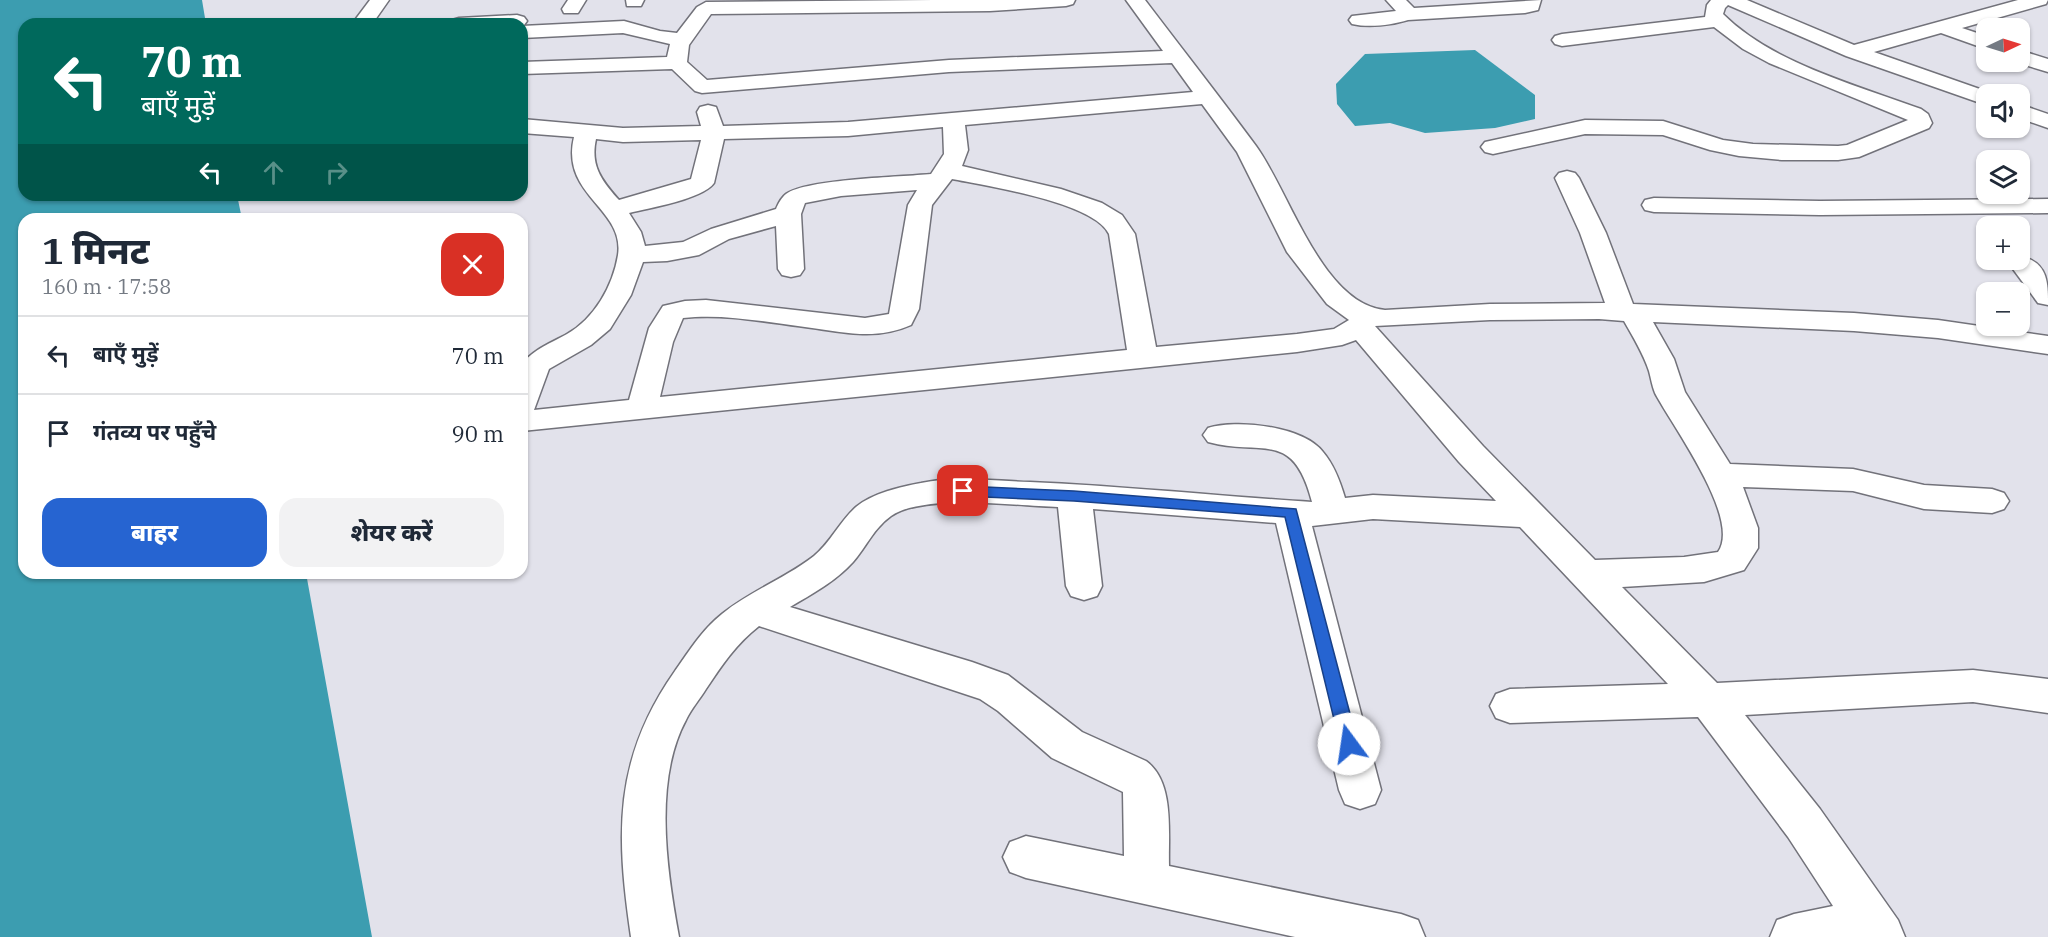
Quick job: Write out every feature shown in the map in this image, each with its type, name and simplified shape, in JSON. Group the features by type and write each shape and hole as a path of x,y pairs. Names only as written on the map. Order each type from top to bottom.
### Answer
{"street":[{"path":"366,18 380,0"},
{"path":"612,210 686,190 702,183 714,133 702,87 678,63 677,51 696,16 706,8 782,3 990,5 1066,0"},
{"path":"1135,0 1248,151 1300,252 1336,298 1362,322 1471,454 1708,700 1804,823 1875,929 1794,937"},
{"path":"1359,20 1394,18 1401,7 1525,7 1531,6 1532,0"},
{"path":"1493,147 1586,127 1663,128 1674,129 1723,147 1738,150 1839,153 1851,152 1921,123 1920,118 1913,114 1770,55 1734,35 1713,15 1713,10 1724,0"},
{"path":"1731,0 1853,52 1976,95"},
{"path":"1853,52 2039,0"},
{"path":"502,4 513,18"},
{"path":"1562,40 1718,21"},
{"path":"528,26 624,27 658,37 683,40"},
{"path":"1942,27 1976,39"},
{"path":"702,87 949,66 1177,57"},
{"path":"2030,60 2048,66"},
{"path":"528,68 678,63"},
{"path":"528,130 586,133 714,133 848,129 1206,97"},
{"path":"2030,115 2048,121"},
{"path":"642,408 663,326 672,312 681,308 865,327 888,325 901,319 905,309 920,205 925,194 953,163 957,153 953,121"},
{"path":"528,377 537,363 547,354 579,339 601,321 626,275 632,254 630,233 583,166 586,133"},
{"path":"791,269 789,207 795,199 817,192 940,176 1048,194 1095,209 1118,225 1122,234 1143,357"},
{"path":"1567,178 1628,313 1663,368 1669,389 1721,476 1735,509 1743,543 1739,555 1730,562 1708,568 1586,574"},
{"path":"1654,205 1820,208 2048,206"},
{"path":"632,254 667,253 690,249 720,234 788,214"},
{"path":"2027,270 2048,297"},
{"path":"528,420 1325,340 1342,336 1362,322 1490,312 1599,310 1864,323 1950,330 2048,345"},
{"path":"1219,435 1274,439 1292,443 1307,454 1319,470 1332,512"},
{"path":"1721,476 1853,480 1924,497 1992,501"},
{"path":"655,937 647,892 644,848 648,790 656,742 665,719 710,650 725,633 827,565 841,552 867,517 881,506 900,498 948,491 1074,496 1291,513 1332,512 1373,507 1530,515"},
{"path":"1074,496 1084,586"},
{"path":"1291,513 1360,790"},
{"path":"756,611 972,678 994,687 1012,699 1067,745 1131,774 1139,780 1144,790 1148,883"},
{"path":"1510,706 1708,700 1973,686 2048,696"},
{"path":"1026,857 1401,937"}],"water":[{"path":"0,0 202,0 205,18 18,18 18,201 238,201 241,213 18,213 18,579 307,579 372,937 0,937"},
{"path":"1475,50 1535,95 1535,119 1495,128 1425,133 1390,123 1355,126 1337,104 1336,84 1365,54"}],"route":[{"path":"963,491 1074,496 1291,513 1349,744"}]}
